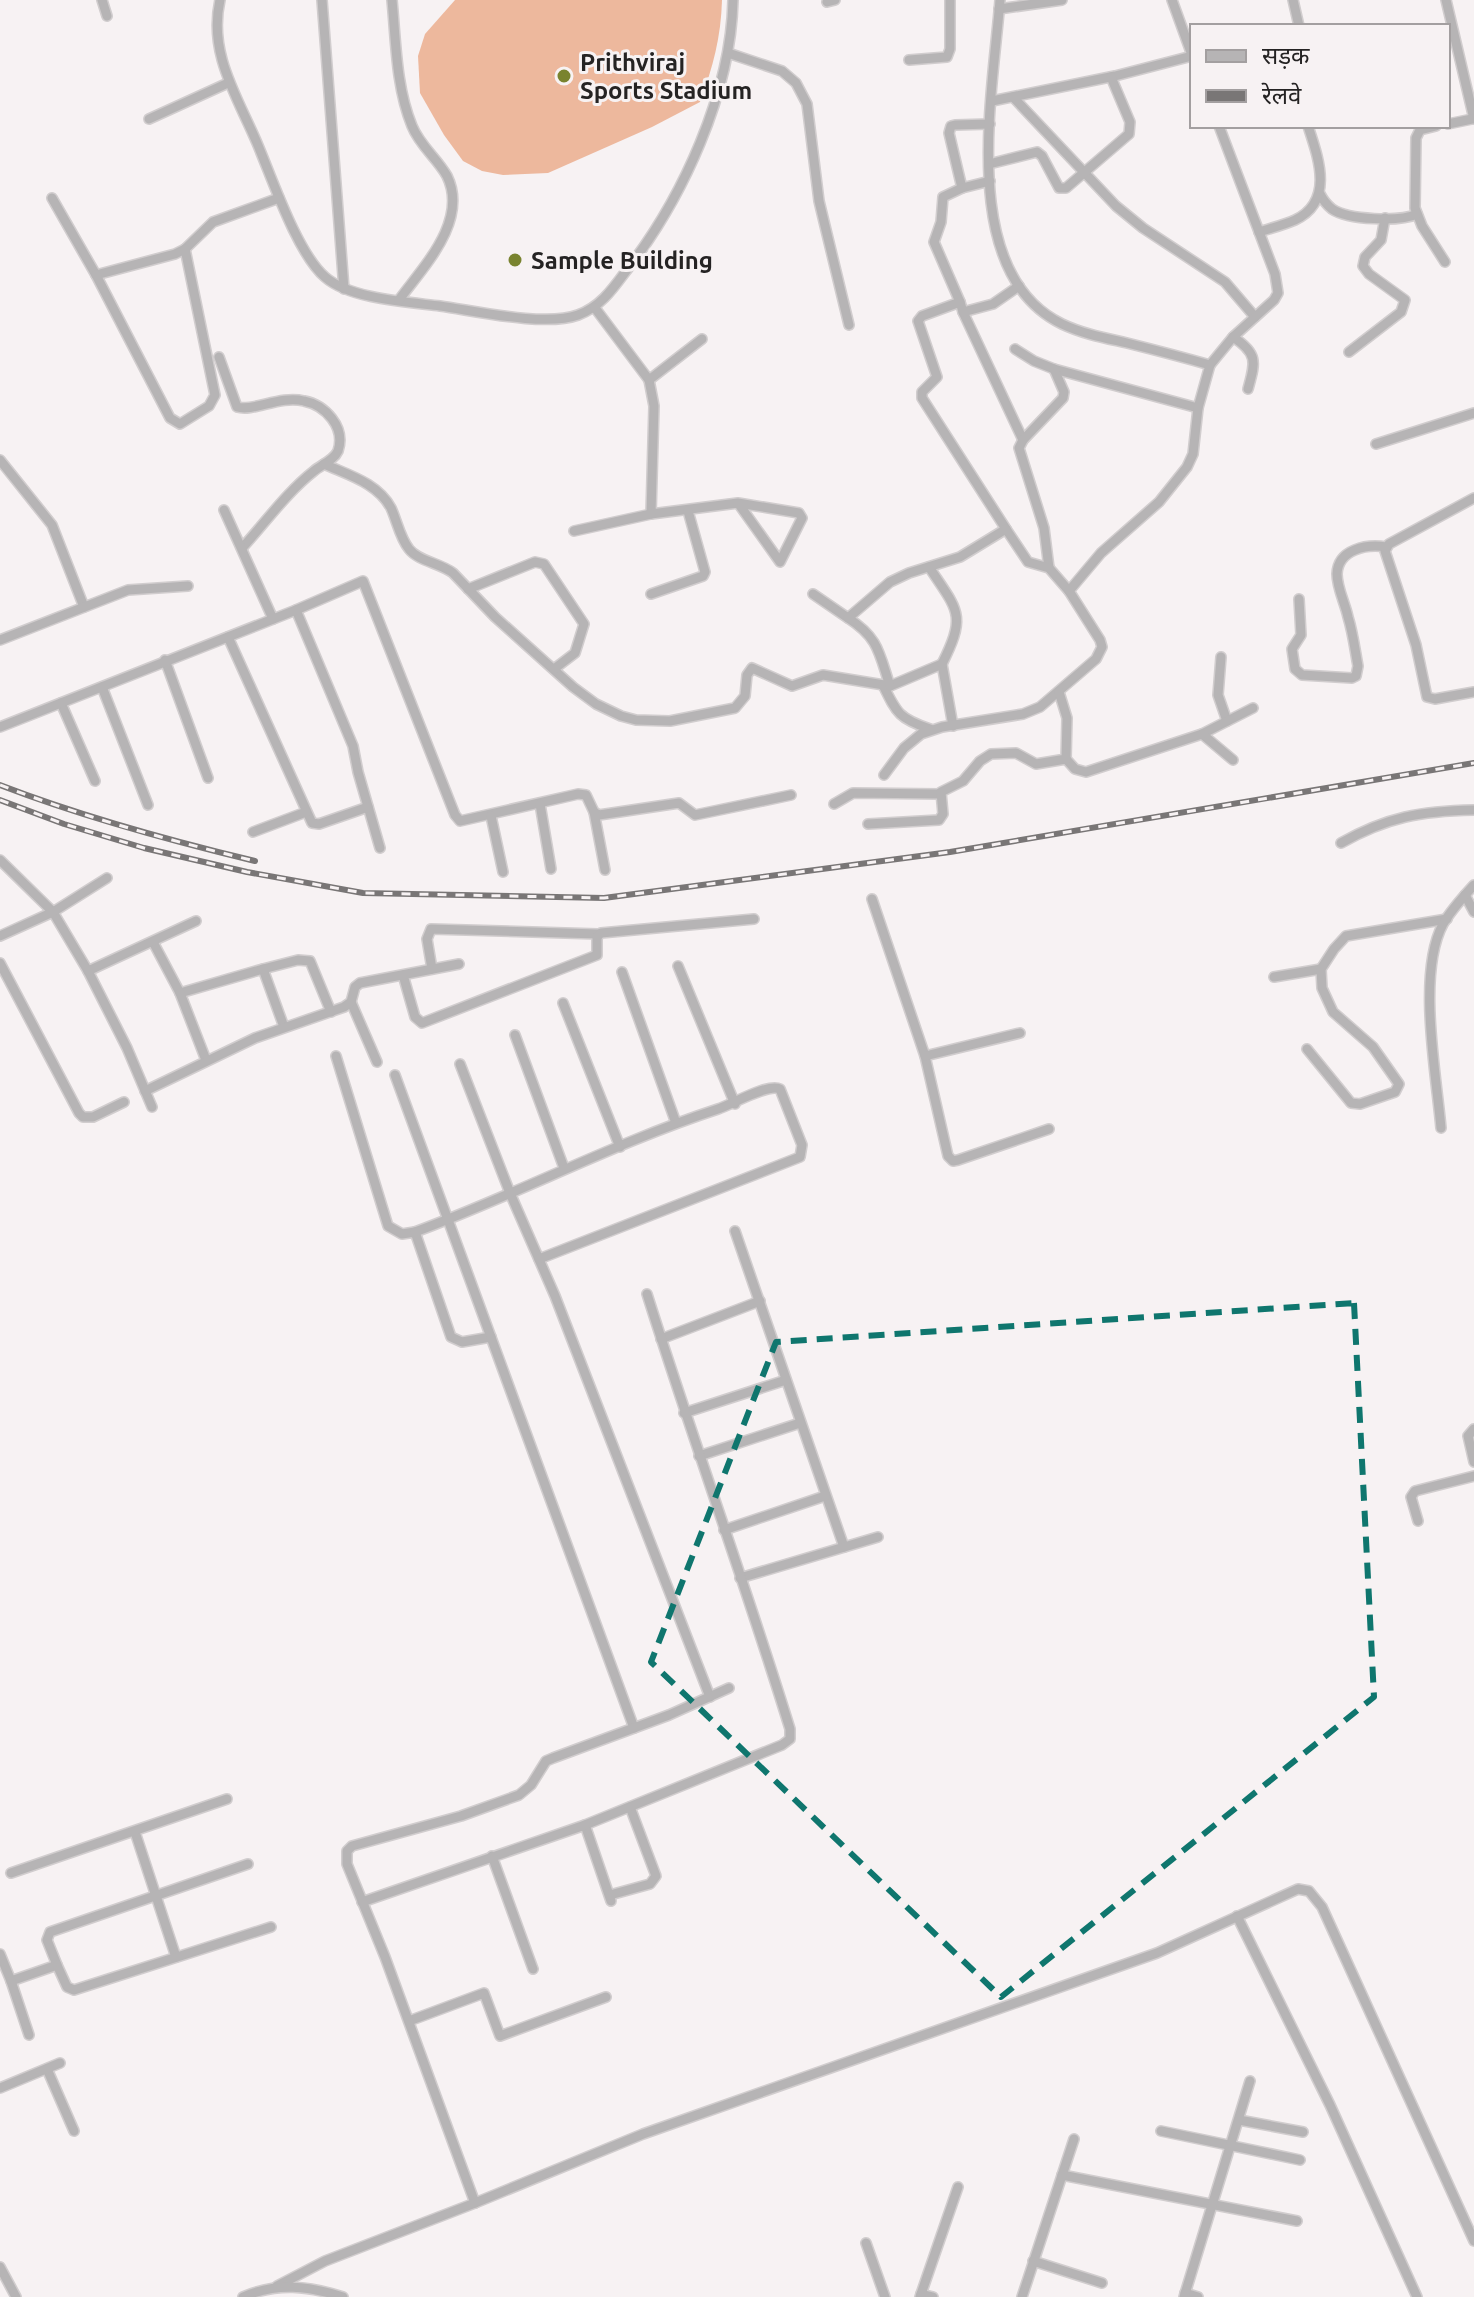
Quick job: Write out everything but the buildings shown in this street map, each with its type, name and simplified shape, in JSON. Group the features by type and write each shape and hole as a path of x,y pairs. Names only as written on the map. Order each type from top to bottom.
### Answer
{"street":[{"path":"102,0 107,16"},
{"path":"220,0 217,25 219,47 228,83 279,198 316,268 325,277 344,289 399,300 559,320 595,308 634,262 685,175 701,138 728,53 733,0"},
{"path":"322,0 344,289"},
{"path":"392,0 407,114 419,141 446,174 453,203 448,225 438,246 399,300"},
{"path":"909,60 947,57 950,49 950,0"},
{"path":"1062,0 1000,4 989,164 1003,257 1019,286 1047,315 1074,329 1210,365"},
{"path":"1172,0 1190,50"},
{"path":"1293,0 1299,24"},
{"path":"1446,0 1469,77 1473,119 1450,124"},
{"path":"728,53 782,71 796,83 807,104 819,201 849,325"},
{"path":"992,101 1111,77 1190,57"},
{"path":"989,164 1037,152 1062,190 1086,173 1126,138 1131,129 1111,77"},
{"path":"149,119 228,83"},
{"path":"1013,97 1128,217 1225,282 1255,317"},
{"path":"962,188 949,129 955,125 990,124"},
{"path":"1069,591 1101,553 1159,502 1180,477 1193,454 1198,408 1210,365 1233,337 1271,304 1278,293 1275,274 1220,128"},
{"path":"1309,128 1321,172 1320,194 1328,206 1341,214 1385,218 1405,219 1417,214"},
{"path":"1428,128 1420,130 1416,138 1417,214 1445,262"},
{"path":"990,181 943,197 941,222 934,242 1023,440"},
{"path":"1259,232 1300,217 1320,194"},
{"path":"52,198 170,418 180,424 209,406 215,395 185,249"},
{"path":"96,275 175,254 185,249 213,222 279,198"},
{"path":"1349,352 1401,312 1406,304 1363,266 1365,257 1381,240 1385,218"},
{"path":"884,775 912,740 932,730 1032,712 1096,659 1102,647 1069,591 1049,568 1028,562 921,394 937,377 918,327 919,318 962,307 993,304 1019,286"},
{"path":"595,308 643,368 649,380 654,406 651,514"},
{"path":"1233,337 1245,344 1253,356 1254,369 1248,389"},
{"path":"649,380 702,339"},
{"path":"1015,349 1054,369 1198,408"},
{"path":"219,357 237,407 247,408 283,399 307,401 327,411 336,426 338,447 335,456 308,476 242,548"},
{"path":"1049,568 1044,528 1019,453 1023,440 1063,398 1064,392 1054,369"},
{"path":"1376,444 1474,413"},
{"path":"0,460 52,525 84,607"},
{"path":"324,464 377,491 391,508 408,549 444,566 509,630 609,712 636,720 653,721 684,720 735,708 745,696 747,675 752,668 788,685 797,685 819,675 887,686 942,664"},
{"path":"1299,599 1301,635 1292,649 1295,669 1302,675 1356,676 1358,666 1338,582 1342,560 1359,547 1386,547 1474,498"},
{"path":"574,531 651,514 738,503 801,515 780,562 738,503"},
{"path":"224,510 273,619"},
{"path":"651,594 703,576 705,572 688,511"},
{"path":"848,618 890,582 960,557 1006,529"},
{"path":"1386,547 1416,645 1427,697 1435,699 1474,692"},
{"path":"468,589 535,562 544,564 584,624 575,653 554,669"},
{"path":"929,567 952,601 958,619 955,638 942,664 953,726"},
{"path":"0,727 363,581 457,819 465,821 491,816 583,794 589,798 594,812 605,870"},
{"path":"0,640 128,590 188,586"},
{"path":"813,594 864,629 873,639 894,708 903,719 932,730"},
{"path":"296,610 353,746 380,848"},
{"path":"228,637 312,823 319,824 368,807"},
{"path":"1221,657 1218,695 1227,721"},
{"path":"165,660 208,778"},
{"path":"102,687 148,805"},
{"path":"1059,692 1067,718 1066,759 1075,769 1086,772 1202,734 1253,708"},
{"path":"61,703 95,781"},
{"path":"1202,734 1233,760"},
{"path":"834,804 853,793 940,794 963,781 980,761 991,754 1016,753 1036,764 1066,759"},
{"path":"868,824 939,820 943,814 940,794"},
{"path":"594,812 599,815 679,803 695,815 791,795"},
{"path":"540,804 551,869"},
{"path":"1341,843 1398,817 1474,810"},
{"path":"253,832 306,812"},
{"path":"491,816 503,872"},
{"path":"0,860 53,912 88,971 152,1107"},
{"path":"0,936 53,912 107,878"},
{"path":"1441,1128 1429,975 1435,944 1447,919 1474,885"},
{"path":"1465,895 1474,912"},
{"path":"872,899 925,1056 948,1156 953,1161 1049,1129"},
{"path":"432,969 427,939 431,929 598,934 754,919"},
{"path":"1307,1049 1351,1103 1360,1104 1395,1092 1397,1080 1373,1047 1338,1018 1329,1005 1322,988 1321,969 1346,936 1447,919"},
{"path":"88,971 196,921"},
{"path":"403,975 415,1017 422,1023 597,955 598,934"},
{"path":"153,942 180,993 206,1060"},
{"path":"180,993 298,960 310,961 331,1012"},
{"path":"0,963 79,1113 83,1117 93,1117 124,1102"},
{"path":"377,1062 351,1002 355,987 360,983 459,964"},
{"path":"678,966 735,1104"},
{"path":"263,969 284,1027"},
{"path":"1274,977 1321,969"},
{"path":"622,972 676,1123"},
{"path":"145,1091 206,1060 351,1002"},
{"path":"563,1003 620,1147"},
{"path":"925,1056 1020,1033"},
{"path":"515,1035 564,1168"},
{"path":"336,1056 385,1221 394,1231 402,1234 447,1220 564,1168 676,1123 735,1104 770,1086 780,1089 802,1145 800,1157 539,1259"},
{"path":"460,1064 710,1697"},
{"path":"395,1075 634,1728"},
{"path":"735,1231 844,1547"},
{"path":"415,1232 451,1337 462,1342 491,1337"},
{"path":"362,1902 585,1825 782,1745 790,1739 790,1729 767,1655 684,1413 647,1294"},
{"path":"661,1339 760,1301"},
{"path":"684,1413 786,1380"},
{"path":"699,1456 800,1423"},
{"path":"1474,1429 1468,1436 1474,1462"},
{"path":"1418,1521 1411,1497 1415,1491 1474,1476"},
{"path":"724,1530 825,1496"},
{"path":"740,1578 878,1537"},
{"path":"475,2203 345,1857 352,1846 461,1816 519,1795 531,1785 546,1761 729,1688"},
{"path":"11,1873 227,1799"},
{"path":"585,1825 611,1898 650,1884 656,1876 630,1807"},
{"path":"135,1832 176,1957"},
{"path":"492,1856 533,1969"},
{"path":"248,1864 50,1932 47,1940 67,1987 74,1990 271,1927"},
{"path":"243,2297 277,2286 325,2261 643,2134 1157,1953 1298,1889 1309,1891 1322,1907 1474,2241"},
{"path":"1237,1916 1330,2105 1417,2297"},
{"path":"0,1954 29,2035"},
{"path":"11,1981 57,1965"},
{"path":"409,2021 484,1993 500,2036 606,1997"},
{"path":"0,2088 60,2063"},
{"path":"47,2069 74,2131"},
{"path":"1198,2297 1184,2295 1250,2081"},
{"path":"1239,2120 1303,2132"},
{"path":"1161,2131 1300,2160"},
{"path":"1022,2297 1074,2139"},
{"path":"1062,2175 1297,2221"},
{"path":"933,2297 921,2295 958,2187"},
{"path":"866,2243 885,2297"},
{"path":"1033,2261 1102,2283"},
{"path":"0,2267 16,2297"},
{"path":"277,2286 293,2286 343,2297"}],"highlighted area":[{"path":"1354,1303 1374,1697 1001,1997 651,1662 776,1342"}],"shaded area":[{"name":"Prithviraj Sports Stadium","path":"455,0 722,0 716,52 700,102 548,173 503,175 482,171 463,161 420,93 418,56 425,34"}],"railway":[{"path":"0,800 64,824 144,848 247,872 363,893 604,898 950,852 1474,763"},
{"path":"0,785 126,827 255,861"}],"place":[{"name":"Prithviraj Sports Stadium","path":"564,76"},
{"name":"Sample Building","path":"515,260"}]}
